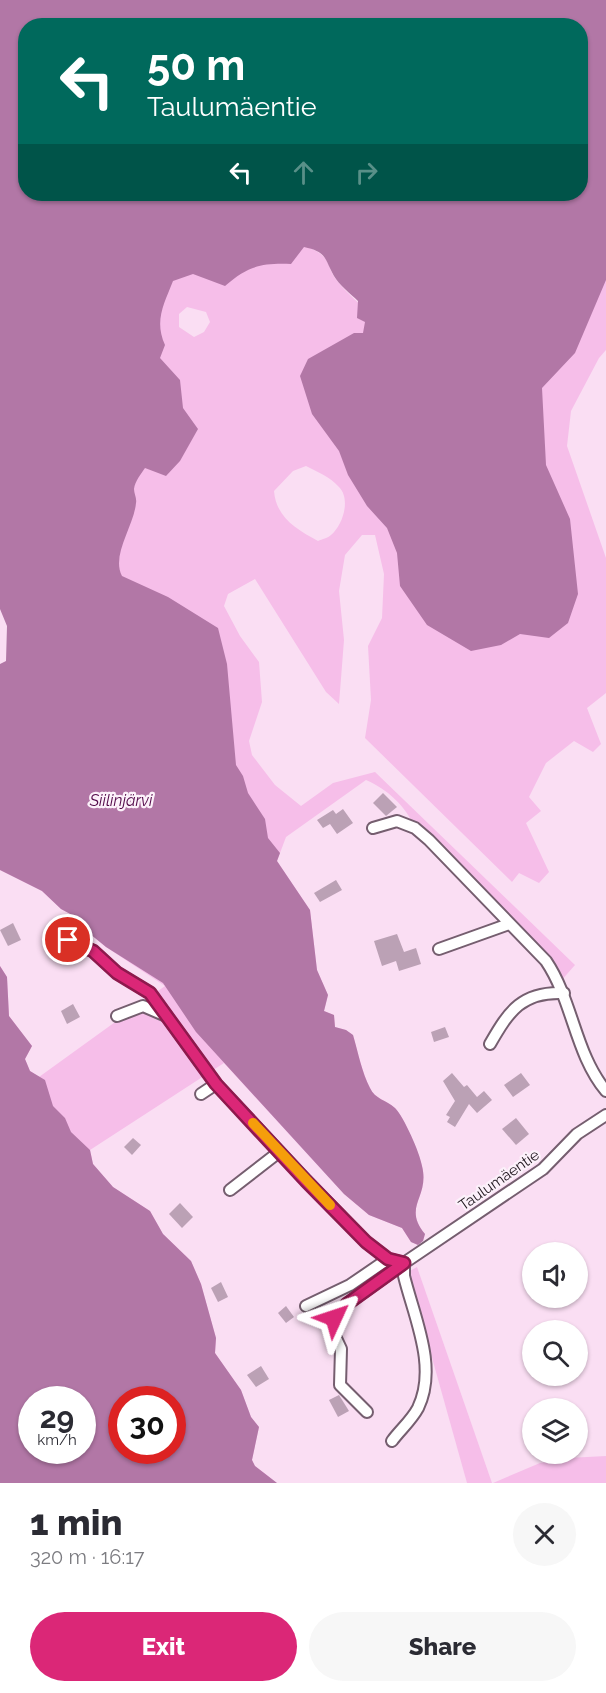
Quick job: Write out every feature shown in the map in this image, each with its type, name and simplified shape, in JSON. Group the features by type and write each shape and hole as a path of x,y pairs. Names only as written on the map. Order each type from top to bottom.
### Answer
{"street":[{"path":"373,828 397,821 415,828 546,961 564,993 585,1054 606,1090"},
{"path":"439,948 509,924"},
{"path":"53,943 68,940 93,951 117,973 150,993 216,1084 279,1152 366,1242 388,1259 404,1263 404,1276 426,1359 427,1381 419,1406 392,1441"},
{"path":"490,1044 505,1017 518,1004 543,992 564,993"},
{"path":"117,1016 143,1006 164,1015"},
{"path":"201,1094 216,1084"},
{"name":"Taulumäentie","path":"368,1412 340,1385 341,1349 333,1332 334,1318 347,1304 404,1263 543,1169 577,1134 606,1115"},
{"path":"230,1190 279,1152"},
{"path":"306,1306 351,1285 388,1259"}],"shaded area":[{"path":"606,0 606,350 599,358 571,411 567,446 606,558 606,693 587,708 601,744 593,752 574,741 546,763 529,797 541,811 526,823 549,872 539,883 519,873 512,882 365,738 371,700 368,646 382,618 384,574 375,535 362,535 345,555 339,591 344,640 339,704 326,692 255,579 228,594 224,606 240,636 259,662 262,702 249,741 252,755 275,785 301,806 333,783 375,772 575,965 560,982 415,828 395,799 366,780 286,837 277,861 310,910 317,970 328,995 324,1011 334,1015 335,1027 353,1035 362,1069 370,1088 375,1095 392,1105 399,1113 418,1153 422,1166 423,1186 416,1216 425,1234 423,1241 418,1245 411,1242 402,1228 369,1215 344,1194 224,1063 90,1150 93,1164 113,1187 150,1211 163,1234 191,1261 201,1284 216,1338 215,1353 241,1390 251,1417 259,1427 252,1460 255,1466 277,1483 235,1483 186,1393 186,1386 182,1386 21,1091 0,966 7,977 9,1016 32,1046 25,1059 30,1071 39,1077 165,986 106,947 84,929 74,916 61,909 42,891 0,870 0,837 115,603 78,343 292,201 304,201 312,249 325,258 339,284 376,320 569,201 588,201 588,18","holes":["187,307 206,312 210,322 204,332 194,337 179,327 179,314","306,466 335,483 343,492 345,505 342,519 330,536 318,541 288,521 279,508 274,491 293,471"]},
{"path":"417,1267 492,1483 467,1483 408,1272"},
{"path":"606,1456 606,1483 493,1483 538,1464 588,1464 588,1457"}],"water":[{"name":"Siilinjärvi","path":"0,0 606,0 606,280 575,353 542,388 546,465 570,519 578,594 568,623 549,638 520,634 501,645 471,651 427,625 400,586 397,553 387,528 367,506 348,475 339,451 312,414 300,376 308,359 354,333 363,333 365,322 357,318 358,301 336,279 324,257 317,251 304,247 291,264 255,267 225,286 193,274 173,281 160,320 165,345 160,358 180,380 183,408 198,429 180,461 166,476 145,468 138,478 134,489 136,501 134,512 119,559 122,576 168,597 218,628 227,664 236,765 243,776 248,793 265,819 268,838 280,853 277,861 310,910 317,970 328,995 324,1011 334,1015 335,1027 353,1035 362,1069 370,1088 375,1095 392,1105 399,1113 421,1160 423,1186 416,1216 425,1234 423,1241 418,1245 411,1242 402,1228 369,1215 344,1194 196,1032 163,983 106,947 84,929 74,916 61,909 42,891 0,870 0,664 6,661 7,626 0,609"},
{"path":"0,966 7,977 9,1016 32,1046 25,1059 30,1071 45,1080 53,1106 65,1118 71,1132 90,1150 93,1164 113,1187 150,1211 163,1234 191,1261 201,1284 216,1338 215,1353 241,1390 251,1417 259,1427 252,1460 255,1466 277,1483 0,1483"}],"building":[{"path":"383,793 397,807 386,816 373,803"},
{"path":"343,809 353,823 337,834 330,824 323,828 317,820 333,810 336,814"},
{"path":"336,880 342,890 320,902 314,893"},
{"path":"13,923 21,940 8,946 0,930"},
{"path":"397,934 404,952 416,948 421,964 399,971 396,961 382,966 374,941"},
{"path":"73,1004 80,1017 67,1024 61,1011"},
{"path":"445,1027 449,1037 434,1042 431,1032"},
{"path":"452,1073 477,1097 484,1091 492,1100 477,1113 469,1104 455,1127 447,1122 450,1117 446,1115 455,1101 443,1081"},
{"path":"521,1073 530,1085 513,1097 504,1085"},
{"path":"516,1118 529,1134 516,1145 502,1129"},
{"path":"133,1138 141,1145 132,1155 124,1147"},
{"path":"180,1203 193,1217 182,1228 169,1214"},
{"path":"221,1282 228,1297 218,1302 211,1288"},
{"path":"286,1306 294,1317 286,1323 278,1313"},
{"path":"261,1366 269,1379 256,1387 247,1375"},
{"path":"339,1395 349,1411 338,1417 329,1400"}],"slow traffic":[{"path":"253,1123 330,1205"}],"route":[{"path":"68,940 93,951 117,973 150,993 216,1084 306,1181 366,1242 388,1259 404,1263 347,1304 334,1318"}]}
